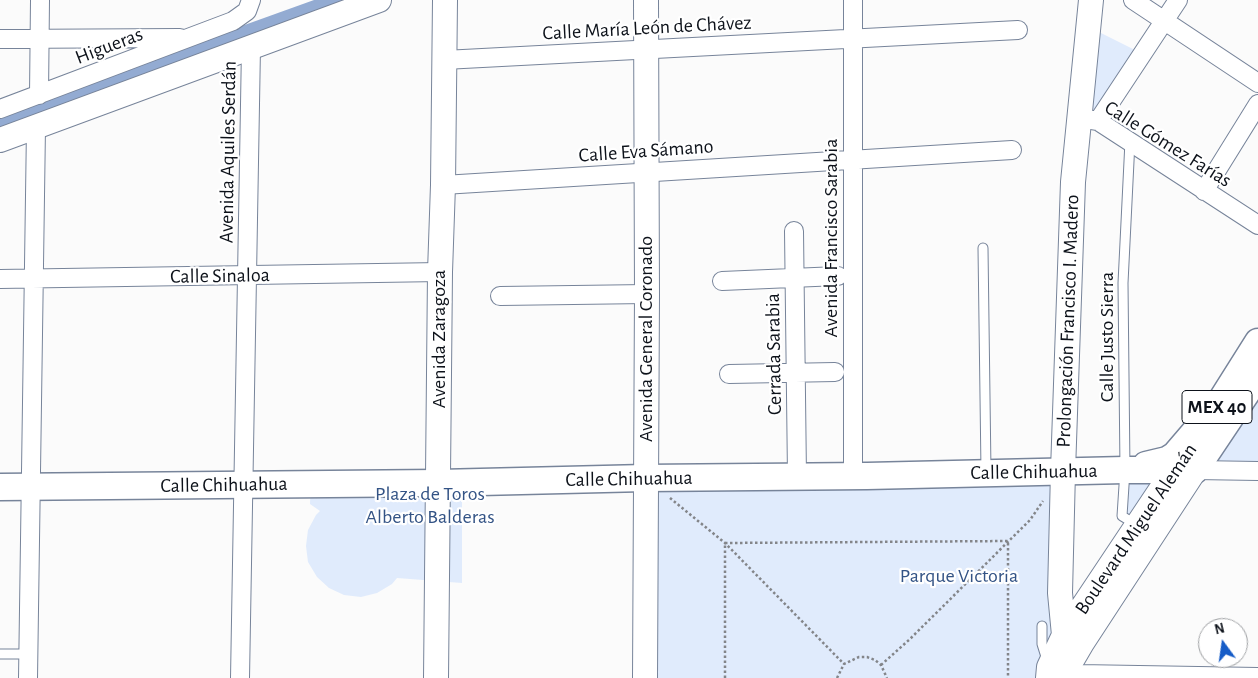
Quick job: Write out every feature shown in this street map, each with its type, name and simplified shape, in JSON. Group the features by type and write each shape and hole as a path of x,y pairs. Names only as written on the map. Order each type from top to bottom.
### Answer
{"main road":[{"name":"Boulevard Miguel Alemán","path":"1184,470 1223,396 1258,342"},
{"name":"Boulevard Miguel Alemán","path":"1184,470 1258,376"},
{"path":"1130,470 1167,460 1175,455 1183,448 1199,427 1211,419"},
{"name":"Calle Chihuahua","path":"0,486 439,483 1184,470"}],"street":[{"path":"39,95 40,0"},
{"name":"Higueras","path":"0,109 233,21 247,11 251,0"},
{"path":"0,140 379,0"},
{"name":"Avenida Zaragoza","path":"436,678 445,0"},
{"name":"Avenida General Coronado","path":"645,678 646,0"},
{"name":"Avenida Francisco Sarabia","path":"853,0 853,477"},
{"name":"Prolongación Francisco I. Madero","path":"1064,635 1060,593 1073,182 1088,119 1091,0"},
{"path":"1133,0 1258,83"},
{"path":"1088,119 1165,20 1178,0"},
{"name":"Calle María León de Chávez","path":"444,60 1018,30"},
{"path":"0,39 190,38"},
{"name":"Avenida Aquiles Serdán","path":"240,678 252,47"},
{"path":"1204,191 1258,104"},
{"name":"Calle Gómez Farías","path":"1088,119 1130,141 1258,225"},
{"path":"28,678 36,127"},
{"name":"Calle Eva Sámano","path":"443,185 1012,150"},
{"name":"Cerrada Sarabia","path":"794,231 797,477"},
{"name":"Calle Sinaloa","path":"0,279 440,272"},
{"path":"722,281 838,276"},
{"path":"500,296 647,294"},
{"path":"729,374 835,372"},
{"name":"Calle Chihuahua","path":"1184,470 1258,471"},
{"name":"Boulevard Miguel Alemán","path":"1057,674 1064,635 1137,525 1184,470"},
{"name":"Boulevard Miguel Alemán","path":"1057,674 1082,643 1184,470"},
{"path":"1057,674 1258,677"}],"lane":[{"name":"Calle Justo Sierra","path":"1130,141 1123,283 1130,470 1122,516 1137,525"},
{"path":"983,248 986,474"},
{"path":"1042,626 1042,644 1046,659 1057,674"},
{"path":"0,654 28,654"}],"path":[{"path":"881,665 910,639 1030,520 1046,496"},
{"path":"693,518 725,543 844,664"},
{"path":"725,543 1008,541"},
{"path":"1008,541 1008,678"},
{"path":"725,543 725,678"},
{"path":"837,678 844,664 859,657 867,657 881,665 887,678"}],"green space":[{"path":"1085,25 1147,56 1106,123 1077,118"},
{"path":"1258,379 1258,470 1199,469"},
{"name":"Plaza de Toros Alberto Balderas","path":"462,473 462,583 397,578 392,584 377,593 361,597 344,595 329,588 317,577 308,562 306,546 308,530 320,511 310,504 311,475"},
{"name":"Parque Victoria","path":"1070,473 1050,678 648,678 648,476"},
{"path":"1127,473 1175,474 1141,526 1125,514"}],"water":[{"path":"314,0 368,0 0,135 0,113"}]}
